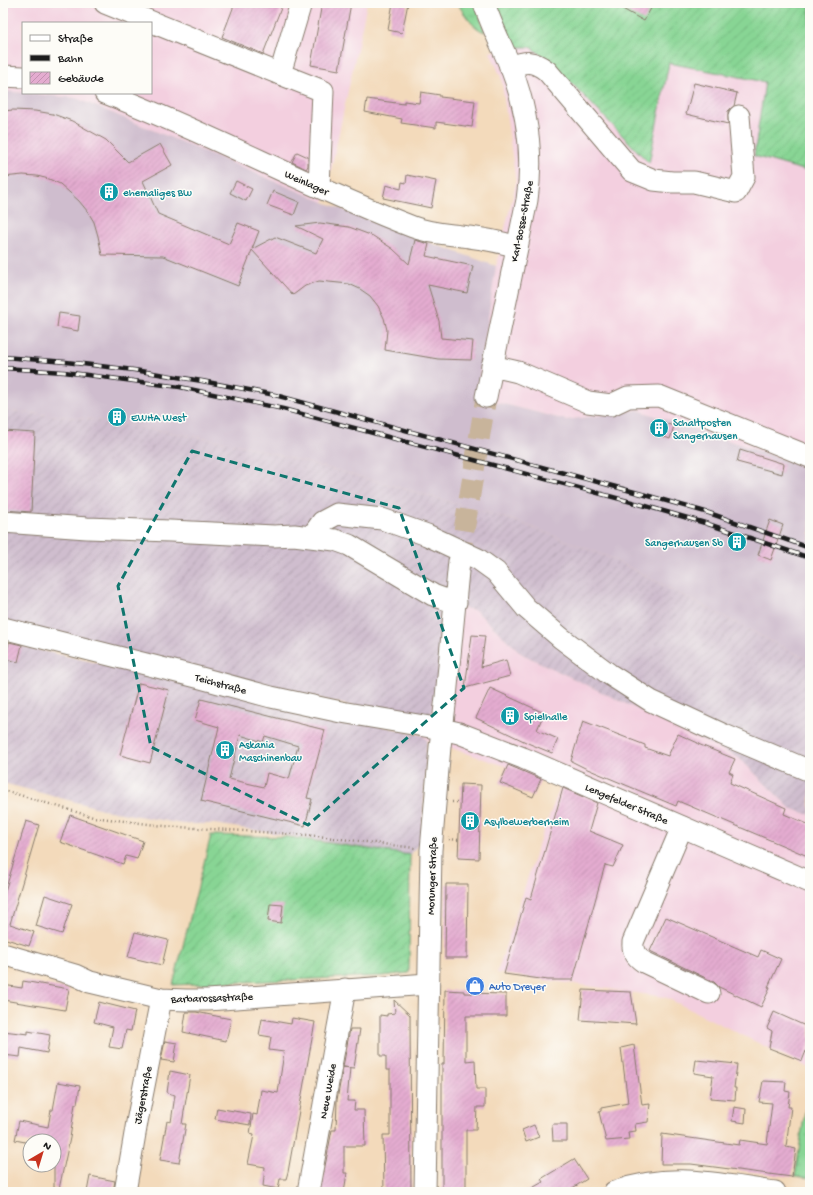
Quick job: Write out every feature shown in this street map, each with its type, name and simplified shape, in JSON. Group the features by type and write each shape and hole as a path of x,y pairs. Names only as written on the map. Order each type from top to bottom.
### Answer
{"street":[{"path":"105,3 152,22"},
{"path":"280,74 301,3"},
{"name":"Karl-Bosse-Straße","path":"484,3 516,83 525,115 530,154 528,191 486,397"},
{"path":"152,22 323,91 319,187"},
{"path":"510,67 520,63 530,62 539,65 547,71 632,171 654,180 694,182 736,192 744,177 739,116"},
{"path":"3,76 22,76"},
{"name":"Weinlager","path":"108,94 194,130 319,187 414,228 424,231 471,237 517,247"},
{"path":"492,366 518,372 588,402 611,405 628,397 659,396 810,457"},
{"path":"312,536 322,522 337,514 382,519 427,535 478,559 496,572 526,608 561,638 609,674 651,701 722,734 810,771"},
{"path":"3,522 87,528 312,536 335,540 350,545 433,595 456,602"},
{"name":"Morunger Straße","path":"425,1192 428,984 438,845 442,729 459,561"},
{"name":"Teichstraße","path":"3,628 271,697 341,712 442,729"},
{"name":"Lengefelder Straße","path":"442,729 466,735 810,882"},
{"path":"682,827 633,942 633,948 634,954 638,959 709,993"},
{"name":"Barbarossastraße","path":"3,954 75,975 90,982 161,998 180,1000 208,1000 428,984"},
{"name":"Neue Weide","path":"308,1192 345,989"},
{"name":"Jägerstraße","path":"125,1192 136,1122 161,998"},
{"path":"614,1192 632,1186 650,1187 673,1180 696,1181 774,1192"}],"path":[{"path":"3,790 93,817 164,826 438,845 459,840"}],"highlighted area":[{"path":"192,451 399,508 464,688 308,825 151,747 118,586"}],"shaded area":[{"path":"3,3 367,3 324,202 76,98 34,94 152,94 152,22 22,22 22,93 3,91"},
{"path":"515,47 530,47 548,59 649,163 669,63 765,82 754,156 810,172 810,468 638,410 566,420 476,397 496,266 516,183 501,77 490,52"},
{"path":"3,91 76,98 324,202 414,237 496,266 476,397 566,420 638,410 810,468 810,660 613,559 513,520 387,484 237,444 104,421 3,410"},
{"path":"3,410 104,421 237,444 387,484 513,520 613,559 810,660 810,815 790,808 739,758 522,654 475,610 448,606 430,721 351,706 3,623"},
{"path":"448,606 475,610 522,654 739,758 790,808 810,815 809,1068 665,997 497,973 539,843 561,785 427,740 422,735 430,721"},
{"path":"3,642 422,735 427,740 422,840 410,855 215,824 183,824 110,811 3,783"}],"green space":[{"path":"457,3 475,3 485,32 473,24"},
{"path":"496,3 810,3 810,172 754,156 765,82 669,63 649,163 548,59 530,47 515,47"},
{"path":"211,835 288,837 410,855 409,973 382,976 173,985"},
{"path":"810,1078 810,1178 795,1176"}],"building":[{"path":"235,3 283,3 263,54 222,37"},
{"path":"322,3 351,3 339,70 311,65"},
{"path":"393,3 408,3 402,33 388,30"},
{"path":"612,3 654,3 644,21"},
{"path":"694,83 737,93 734,106 728,111 728,124 686,114"},
{"path":"421,92 440,95 440,97 475,101 472,127 436,122 436,128 401,123 402,119 365,112 367,99 404,104 404,101 419,103"},
{"path":"13,110 53,114 72,121 106,140 128,162 160,144 172,165 143,181 158,214 229,244 238,223 259,231 252,249 275,237 316,253 323,239 296,226 320,223 349,227 373,236 393,249 409,264 415,240 429,244 426,256 473,266 467,293 428,285 439,321 441,338 473,341 471,360 438,359 385,350 387,330 384,318 378,306 370,296 349,284 319,281 305,286 293,295 252,250 238,286 163,256 102,255 94,222 79,201 60,184 37,176 23,175 3,177 3,111"},
{"path":"297,152 308,157 308,166 306,169 292,162"},
{"path":"407,175 436,181 431,208 383,198 386,185 401,189 402,182 406,183"},
{"path":"236,181 252,189 246,201 230,193"},
{"path":"273,191 299,202 294,215 267,205"},
{"path":"59,313 80,316 78,331 57,327"},
{"path":"661,422 674,426 670,439 657,434"},
{"path":"3,431 35,433 31,512 3,510"},
{"path":"740,450 784,464 782,474 737,462"},
{"path":"770,520 783,525 771,560 758,555"},
{"path":"472,635 485,636 481,667 506,660 510,676 465,688"},
{"path":"9,642 22,645 18,662 5,659"},
{"path":"139,683 169,690 150,763 120,755"},
{"name":"Spielhalle","path":"490,688 544,713 537,730 558,739 552,753 476,718"},
{"path":"201,699 325,730 307,798 312,799 305,826 201,801 219,727 195,720","holes":["240,735 263,742 265,736 298,746 289,779 267,773 264,787 229,779"]},
{"path":"583,721 645,745 645,748 668,756 678,734 735,759 729,772 733,774 730,783 786,808 784,814 810,825 810,857 678,801 676,806 571,761"},
{"path":"508,765 541,779 533,797 500,783"},
{"name":"Asylbewerberheim","path":"461,784 481,785 479,859 458,858"},
{"path":"563,788 597,803 589,831 623,845 613,867 605,865 573,980 548,980 504,974 526,897 531,899"},
{"path":"70,815 143,841 137,859 126,856 123,864 60,842"},
{"path":"26,821 39,825 10,924 34,932 29,946 3,938 3,898"},
{"path":"446,884 468,884 467,958 445,958"},
{"path":"45,895 72,904 62,934 36,926"},
{"path":"270,904 283,905 281,923 268,921"},
{"path":"666,917 758,957 761,950 781,959 768,987 770,988 761,1007 650,951"},
{"path":"135,932 168,940 162,965 128,957"},
{"path":"23,981 69,989 65,1010 3,1000 3,985 22,988"},
{"path":"445,990 464,991 464,993 506,994 506,1016 466,1016 466,1061 475,1060 476,1089 485,1089 485,1107 477,1107 476,1130 466,1130 466,1192 442,1192 442,1064 444,1064"},
{"path":"583,990 631,992 636,1024 580,1020"},
{"path":"394,1000 410,1015 411,1192 384,1192 383,1135 390,1135 390,1070 386,1070 386,1056 380,1056 380,1015 387,1016 387,1014 395,1013"},
{"path":"99,1002 135,1011 131,1031 126,1030 122,1049 109,1047 113,1027 94,1022"},
{"path":"186,1012 196,1012 231,1019 226,1041 183,1032"},
{"path":"774,1012 810,1028 810,1041 802,1061 769,1048 772,1031 767,1028"},
{"path":"292,1018 315,1022 288,1172 286,1179 280,1179 278,1189 263,1186 265,1167 248,1164 254,1135 250,1134 253,1114 257,1115 261,1090 278,1093 284,1052 269,1050 271,1037 259,1035 262,1019 291,1024"},
{"path":"350,1029 360,1029 354,1068 343,1067"},
{"path":"3,1031 28,1034 28,1031 50,1035 47,1053 21,1048 20,1057 3,1055"},
{"path":"165,1041 177,1043 174,1062 161,1060"},
{"path":"634,1045 642,1105 650,1104 648,1122 635,1124 636,1131 628,1132 629,1139 606,1141 599,1112 601,1111 601,1108 628,1103 621,1048"},
{"path":"696,1060 737,1064 734,1088 736,1088 735,1100 710,1098 713,1076 694,1073"},
{"path":"343,1067 350,1068 347,1101 355,1101 354,1110 364,1110 365,1146 344,1146 344,1173 347,1173 344,1192 320,1192 332,1130 336,1130 337,1100"},
{"path":"170,1071 190,1075 182,1124 186,1124 179,1163 160,1160 167,1121 171,1122 175,1095 167,1093"},
{"path":"763,1081 786,1082 785,1091 790,1092 788,1107 791,1107 786,1147 796,1149 792,1177 691,1164 661,1164 662,1134 739,1145 740,1140 767,1144 772,1103 759,1102"},
{"path":"58,1082 80,1086 77,1104 75,1104 70,1138 59,1189 54,1188 54,1173 62,1173 62,1133 22,1133 22,1141 15,1140 19,1121 48,1127 51,1110 53,1110"},
{"path":"734,1107 746,1109 745,1123 732,1121"},
{"path":"217,1108 251,1114 250,1125 215,1119"},
{"path":"552,1124 567,1124 567,1141 553,1141"},
{"path":"534,1125 539,1137 526,1142 522,1130"},
{"path":"574,1159 587,1179 566,1192 525,1192 543,1182 541,1179"},
{"path":"90,1176 115,1181 113,1192 87,1192"}],"tunnel":[{"path":"459,561 486,397"}],"railway":[{"path":"3,357 66,362 134,370 275,395 709,513 810,548"},
{"path":"3,368 64,372 180,387 283,409 639,504 705,523 810,558"}],"place":[{"name":"ehemaliges Bw","path":"109,192"},
{"name":"EWHA West","path":"117,417"},
{"name":"Schaltposten Sangerhausen","path":"659,428"},
{"name":"Sangerhausen Sb","path":"737,542"},
{"name":"Spielhalle","path":"510,716"},
{"name":"Askania Maschinenbau","path":"225,750"},
{"name":"Asylbewerberheim","path":"470,821"},
{"name":"Auto Dreyer","path":"475,986"}]}
